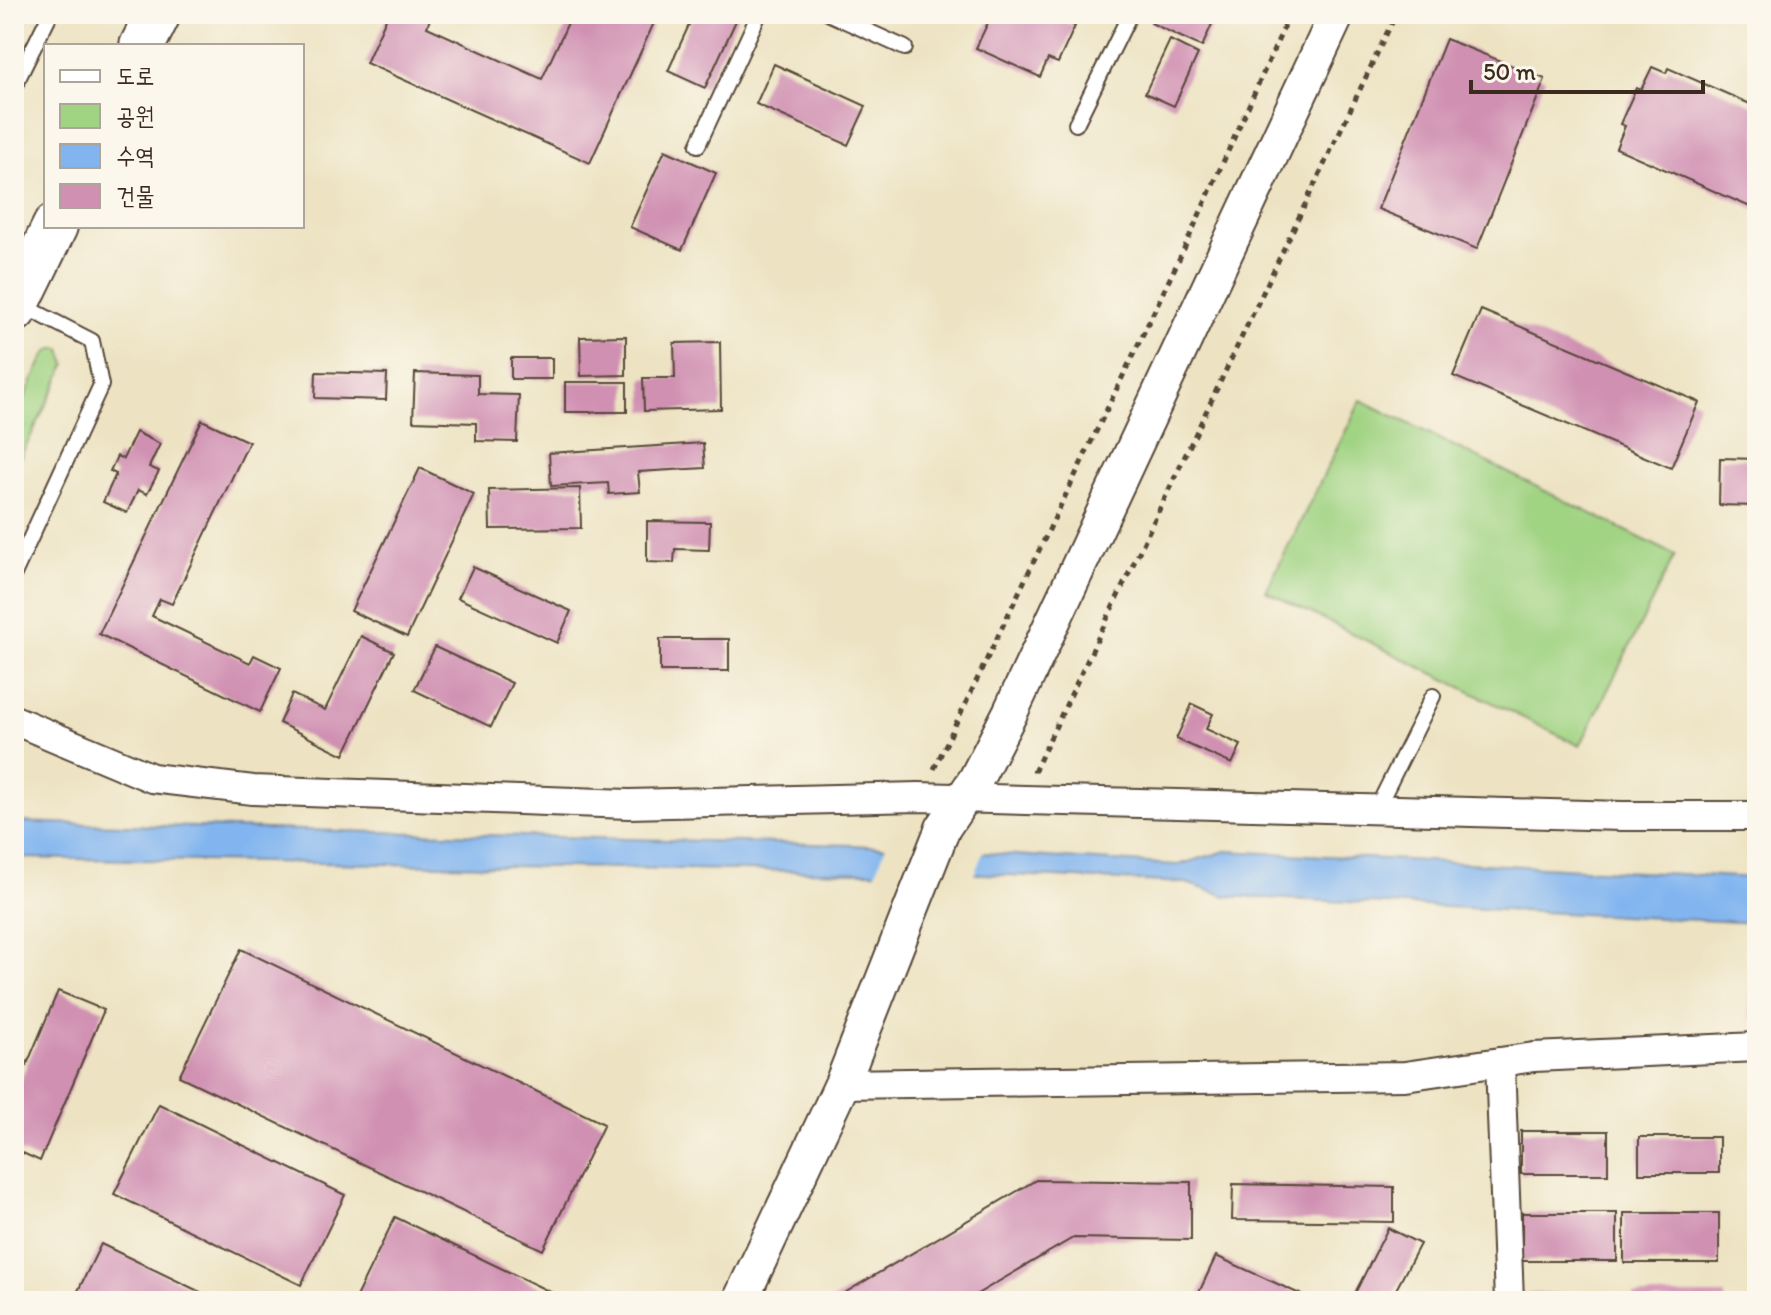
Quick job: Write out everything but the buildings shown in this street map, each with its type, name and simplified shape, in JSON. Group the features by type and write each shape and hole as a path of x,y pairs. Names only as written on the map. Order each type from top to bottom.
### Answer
{"highway":[{"path":"16,306 54,228"}],"street":[{"path":"740,1301 842,1084 943,828 1010,713 1331,16"},
{"path":"14,720 152,778 253,790 629,804 918,797 1022,798 1376,810 1757,816"},
{"path":"842,1084 1405,1076 1534,1057 1757,1047"},
{"path":"1500,1062 1509,1301"}],"lane":[{"path":"14,87 50,14"},
{"path":"698,145 759,14"},
{"path":"830,14 905,48"},
{"path":"1076,124 1130,14"},
{"path":"14,574 101,385 92,341 16,306"},
{"path":"1376,810 1433,696"}],"path":[{"path":"918,797 946,747 1183,251 1290,14"},
{"path":"1022,798 1396,14"}],"green space":[{"path":"52,349 61,349 66,365 14,470 14,419 45,355"},
{"path":"1361,400 1675,555 1580,746 1266,591"}],"water":[{"path":"14,822 852,845 1178,865 1226,851 1757,878 1757,923 1226,896 1186,883 986,874 14,858"}],"pier":[{"path":"887,843 984,849 973,878 875,875"}]}
